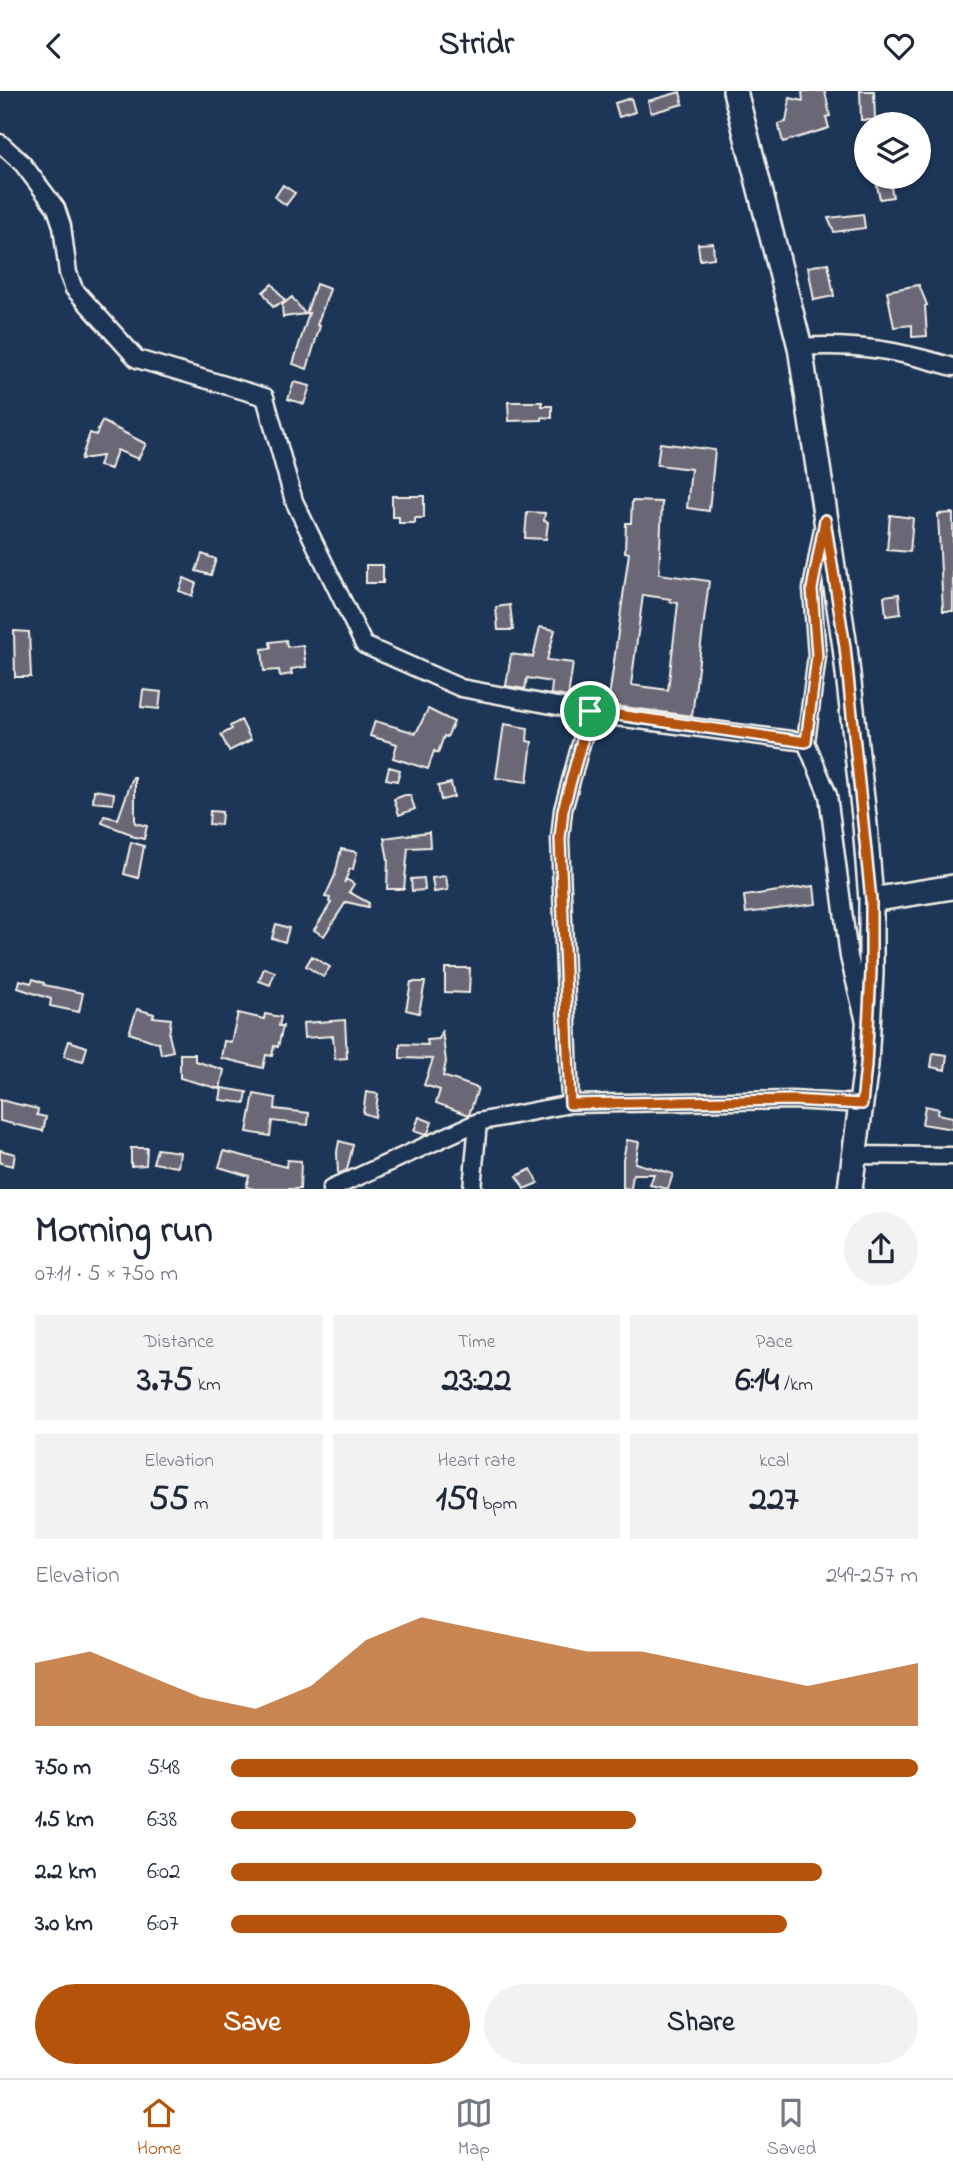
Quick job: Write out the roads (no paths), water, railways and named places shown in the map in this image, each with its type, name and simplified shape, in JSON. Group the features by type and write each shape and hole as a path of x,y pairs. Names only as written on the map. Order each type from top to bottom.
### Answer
{"main road":[{"path":"735,91 800,347 845,647 871,900 868,1034 862,1104 849,1189"},
{"path":"871,900 953,887"}],"street":[{"path":"0,143 13,152 56,208 62,226 68,273 74,289 137,359 265,397 294,501 364,645 461,688 590,711 806,742"},
{"path":"800,347 835,344 874,347 953,367"},
{"path":"825,520 812,589 817,656 806,742 828,795 849,957 868,1034"},
{"path":"570,1104 560,839 563,810 590,711"},
{"path":"331,1189 478,1122 570,1104 792,1100 862,1104"},
{"path":"472,1189 478,1122"},
{"path":"855,1155 953,1156"}]}
